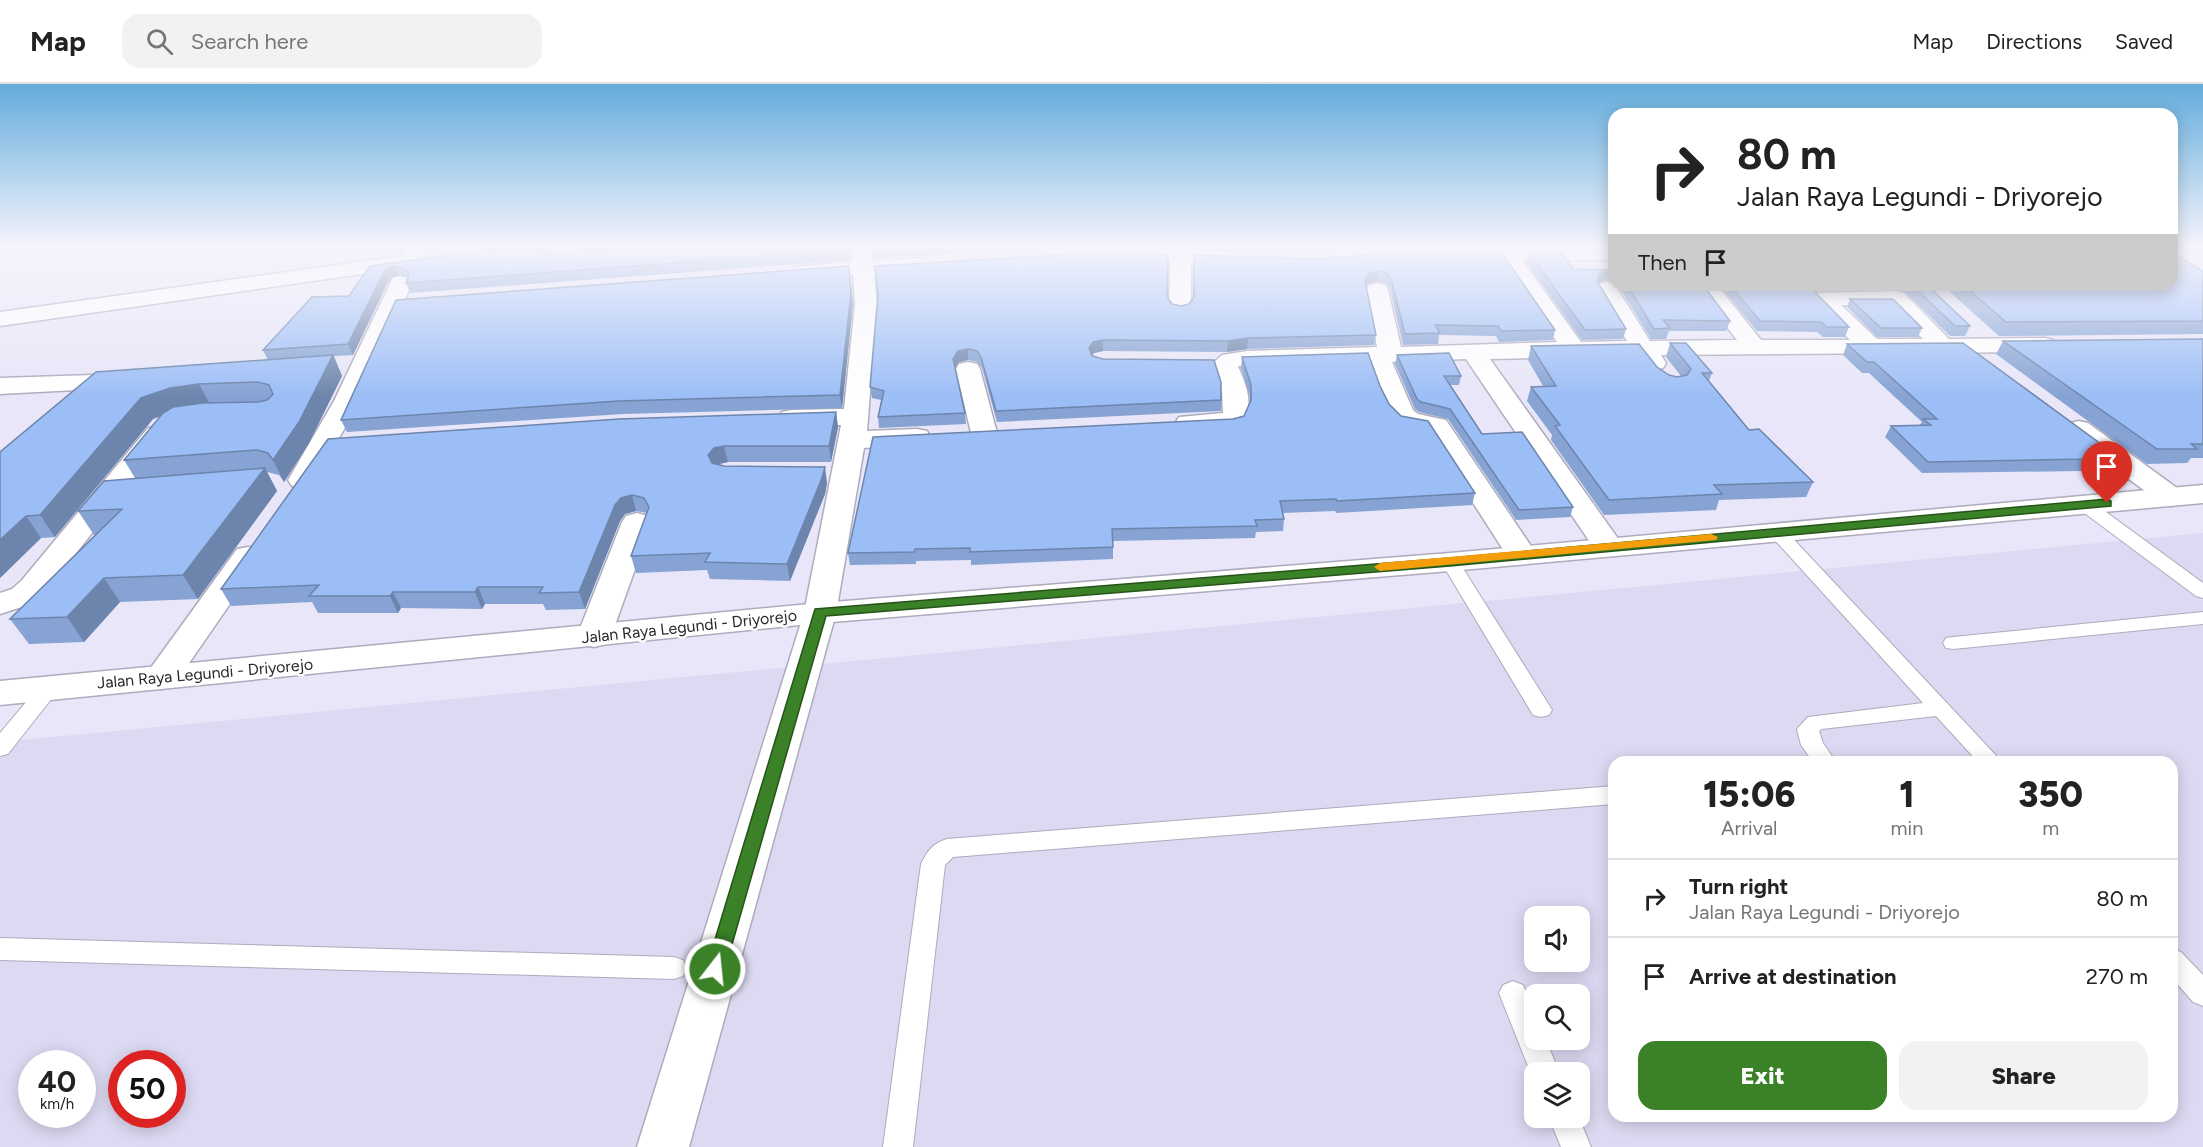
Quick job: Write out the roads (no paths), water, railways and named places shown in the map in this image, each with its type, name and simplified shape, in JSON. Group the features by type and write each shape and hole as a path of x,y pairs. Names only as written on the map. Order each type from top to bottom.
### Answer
{"street":[{"path":"0,319 142,298"},
{"path":"290,497 336,443 352,365 402,303 404,298"},
{"path":"663,1147 820,612 835,473 854,428 866,298"},
{"path":"1180,298 1180,308"},
{"path":"1378,298 1384,355 1401,412 1410,419 1433,423 1437,426 1522,555"},
{"path":"1540,298 1574,349"},
{"path":"1612,298 1643,348 1671,383"},
{"path":"1716,298 1754,347"},
{"path":"1828,298 1824,298 1825,302 1871,347"},
{"path":"1897,298 1958,338 2003,373"},
{"path":"1167,424 1232,420 1236,415 1237,405 1225,363 1215,361 1247,358 1574,349 1871,347 1958,338 1992,345 2071,345"},
{"path":"1473,352 1609,547"},
{"path":"765,419 854,428 972,434 968,369"},
{"path":"0,386 151,380"},
{"path":"67,407 92,384"},
{"path":"2059,414 2171,497"},
{"path":"0,604 23,596 33,587 164,426 174,420"},
{"path":"110,494 144,492"},
{"name":"Jalan Raya Legundi - Driyorejo","path":"0,693 820,612 1450,562 2203,494"},
{"path":"594,636 637,522"},
{"path":"162,677 263,535"}],"lane":[{"path":"2085,505 2203,592"},
{"path":"1778,532 1985,756"},
{"path":"1450,562 1541,710"},
{"path":"1953,643 2203,618"},
{"path":"0,748 49,688"},
{"path":"1820,756 1812,745 1808,729 1816,722 1941,708"},
{"path":"898,1147 933,864 939,854 947,848 1608,795"},
{"path":"0,949 674,968"},
{"path":"2178,967 2203,994"},
{"path":"1513,993 1541,1062"},
{"path":"1568,1128 1576,1147"}]}
